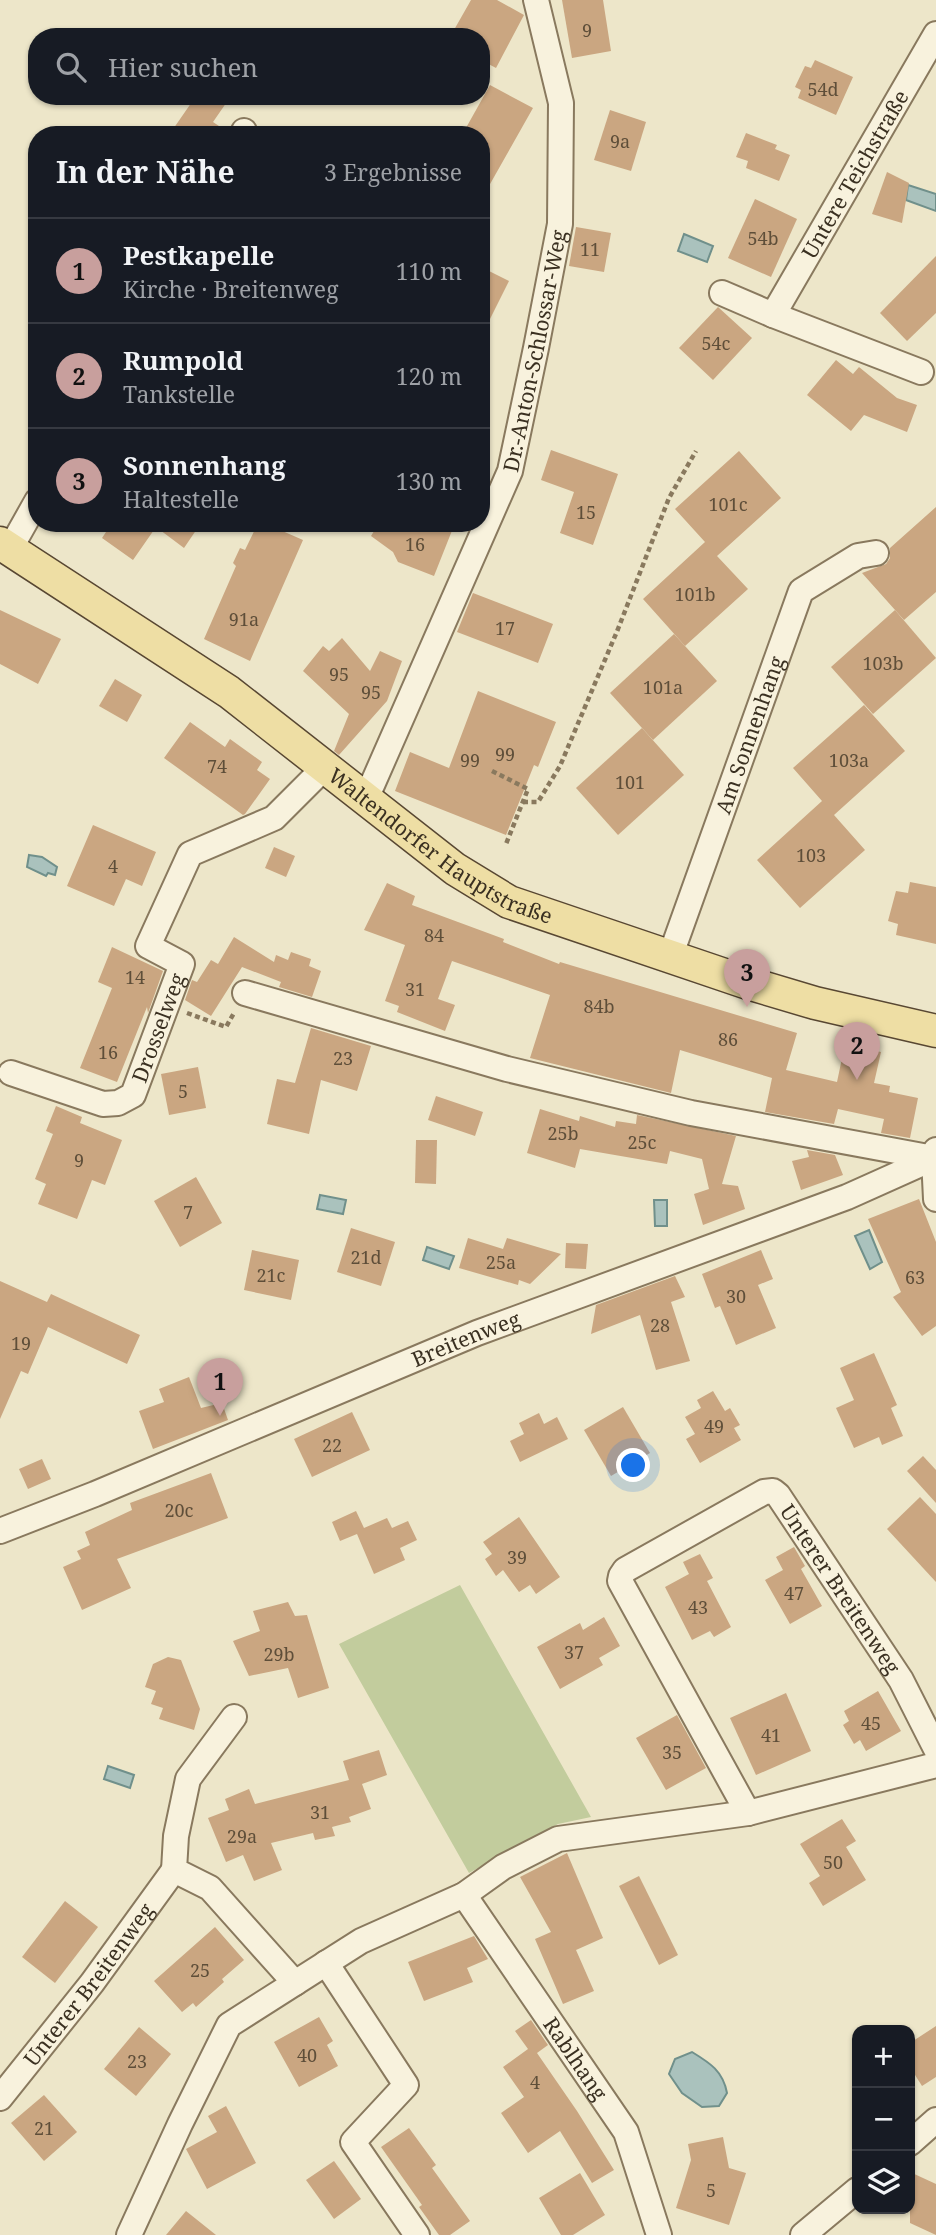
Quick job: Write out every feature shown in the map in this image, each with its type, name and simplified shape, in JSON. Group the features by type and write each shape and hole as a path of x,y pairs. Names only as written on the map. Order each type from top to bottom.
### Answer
{"main road":[{"name":"Waltendorfer Hauptstraße","path":"5,546 229,692 365,801 456,869 509,902 815,1003 936,1031"}],"street":[{"name":"Dr.-Anton-Schlossar-Weg","path":"490,517 510,471 559,224 561,103 536,0"},
{"name":"Untere Teichstraße","path":"773,315 936,34"},
{"path":"722,293 921,372"},
{"path":"5,546 28,514"},
{"name":"Dr.-Anton-Schlossar-Weg","path":"365,801 483,532"},
{"name":"Am Sonnenhang","path":"670,957 800,592 858,556 876,553"},
{"name":"Drosselweg","path":"11,1073 103,1104 118,1103 133,1095 183,964 148,946 190,854 274,818 324,768"},
{"path":"245,993 507,1069 639,1100 705,1115 935,1154 936,1199"},
{"name":"Breitenweg","path":"0,1531 95,1494 477,1333 847,1197 935,1154"},
{"name":"Unterer Breitenweg","path":"748,1813 620,1581 625,1570 764,1492 772,1491 778,1495 901,1680 936,1749"},
{"path":"234,1717 188,1779 176,1836 174,1870 210,1888 295,1983"},
{"path":"129,2235 229,2025 361,1941 464,1895 503,1867 558,1839 748,1813 936,1765"},
{"name":"Unterer Breitenweg","path":"0,2098 92,1983 174,1870"},
{"name":"Rablhang","path":"464,1895 626,2132 659,2235"},
{"path":"326,1963 405,2085 354,2142 416,2235"},
{"path":"915,2139 936,2120"},
{"path":"803,2235 852,2194"}],"path":[{"path":"523,802 538,802 560,766 618,629 669,498 696,451"},
{"path":"492,771 528,789 506,844"},
{"path":"167,1006 226,1027 245,993"}],"green space":[{"path":"460,1585 591,1817 558,1824 469,1873 339,1644"}],"water":[{"path":"908,185 936,194 936,211 906,200"},
{"path":"684,234 713,246 707,262 678,251"},
{"path":"29,855 42,857 57,867 55,875 48,873 46,876 27,867"},
{"path":"320,1195 346,1200 343,1214 317,1209"},
{"path":"654,1200 667,1200 667,1226 655,1226"},
{"path":"869,1230 882,1262 870,1269 855,1236"},
{"path":"427,1247 454,1256 449,1269 423,1260"},
{"path":"108,1766 134,1775 130,1788 104,1779"},
{"path":"692,2052 719,2073 725,2085 727,2093 719,2106 702,2107 682,2093 669,2074 675,2059"}],"building":[{"path":"471,0 497,0 524,15 496,68 490,65 490,28 455,28"},
{"path":"562,0 603,0 611,51 572,58"},
{"path":"815,60 853,77 836,115 798,98 801,90 795,87 805,66 811,68"},
{"path":"490,85 533,108 490,184 490,126 467,126 479,105 490,105"},
{"path":"190,105 225,105 213,122 219,126 175,126"},
{"path":"610,110 646,122 631,171 594,160"},
{"path":"746,133 777,145 775,149 790,155 779,181 746,168 748,161 736,157"},
{"path":"887,172 909,183 902,223 872,214"},
{"path":"755,199 797,219 771,277 728,258"},
{"path":"576,227 611,233 604,272 569,266"},
{"path":"936,256 936,313 907,341 880,313"},
{"path":"490,272 509,281 490,319"},
{"path":"718,307 752,338 713,380 679,348"},
{"path":"836,360 853,374 859,367 897,398 917,405 907,432 864,415 851,431 807,395"},
{"path":"551,450 618,474 593,545 560,533 574,492 541,480"},
{"path":"739,451 781,498 717,556 748,589 685,646 643,599 705,542 675,509"},
{"path":"936,507 936,592 904,620 862,573 886,564 890,558 890,548"},
{"path":"106,532 153,532 133,560 102,538"},
{"path":"163,532 195,532 184,548"},
{"path":"254,532 285,532 303,540 250,661 204,639 236,566 233,563 240,548 245,550"},
{"path":"373,532 451,532 434,576 398,562 393,552 371,536"},
{"path":"473,593 553,624 538,663 457,632"},
{"path":"0,610 61,639 38,684 0,664"},
{"path":"895,610 936,658 873,714 831,667"},
{"path":"674,634 717,681 653,740 610,693"},
{"path":"342,638 370,671 380,651 402,661 387,701 339,755 334,751 349,714 303,671 323,646 329,651"},
{"path":"115,679 142,695 127,722 99,706"},
{"path":"478,691 556,722 538,767 534,765 506,835 395,791 410,752 449,768"},
{"path":"864,705 905,751 834,815 865,850 800,908 757,860 822,801 793,768"},
{"path":"190,722 225,747 230,739 262,762 257,770 270,779 245,814 164,758"},
{"path":"642,728 684,775 618,835 576,788"},
{"path":"93,825 156,852 142,886 126,879 114,906 67,886"},
{"path":"274,847 295,856 286,877 265,868"},
{"path":"910,882 936,887 936,944 896,935 898,924 888,921 896,891 908,893"},
{"path":"387,883 415,896 412,905 504,939 503,942 559,964 560,962 797,1033 786,1070 837,1082 845,1044 881,1052 874,1083 890,1086 889,1092 918,1098 910,1138 881,1133 884,1119 838,1109 834,1124 765,1112 772,1078 680,1050 671,1093 530,1058 550,995 452,961 438,999 455,1005 445,1031 397,1012 399,1006 385,1001 405,945 364,930"},
{"path":"234,937 274,962 276,955 288,960 291,952 311,959 309,966 321,971 312,997 279,987 281,982 242,967 211,1016 185,1000 192,980 197,982 211,960 218,964"},
{"path":"112,947 163,971 148,1013 147,1007 117,1082 80,1068 112,988 98,982"},
{"path":"311,1028 371,1046 357,1091 321,1080 309,1134 267,1124 277,1079 295,1083"},
{"path":"198,1067 206,1108 169,1115 161,1074"},
{"path":"436,1096 483,1112 475,1136 428,1120"},
{"path":"56,1106 82,1117 80,1123 122,1140 105,1185 92,1180 77,1219 38,1204 46,1184 35,1179 53,1134 46,1131"},
{"path":"540,1109 579,1121 580,1116 615,1127 616,1121 636,1124 637,1115 736,1136 722,1184 738,1186 745,1209 703,1225 694,1194 709,1189 702,1159 670,1151 667,1164 580,1149 575,1168 527,1153"},
{"path":"416,1140 437,1140 436,1184 415,1183"},
{"path":"807,1150 835,1155 843,1175 801,1190 792,1161 809,1157"},
{"path":"196,1177 222,1223 180,1247 154,1201"},
{"path":"919,1199 936,1242 936,1326 922,1336 893,1297 901,1292 868,1219"},
{"path":"351,1228 395,1242 381,1286 337,1272"},
{"path":"468,1238 503,1249 507,1238 561,1254 530,1284 519,1280 518,1285 459,1268"},
{"path":"566,1243 588,1244 586,1269 565,1268"},
{"path":"252,1250 299,1260 291,1300 244,1290"},
{"path":"761,1250 773,1279 758,1285 776,1328 736,1345 720,1306 715,1308 702,1274"},
{"path":"675,1276 685,1297 671,1302 690,1361 656,1370 640,1315 591,1334 596,1305"},
{"path":"0,1281 47,1302 51,1294 140,1335 127,1364 48,1327 28,1374 21,1371 0,1419"},
{"path":"874,1353 897,1405 891,1408 903,1436 882,1445 879,1437 854,1448 836,1408 854,1400 840,1368"},
{"path":"189,1377 201,1408 222,1403 228,1420 153,1449 139,1411 164,1402 159,1389"},
{"path":"713,1391 725,1411 730,1408 740,1425 734,1428 741,1440 700,1463 686,1439 695,1434 685,1417 701,1408 697,1400"},
{"path":"623,1407 650,1453 611,1476 584,1430"},
{"path":"352,1412 370,1450 312,1477 294,1439"},
{"path":"539,1413 544,1424 557,1417 568,1439 520,1462 510,1441 524,1434 519,1423"},
{"path":"923,1456 936,1470 936,1503 907,1471"},
{"path":"42,1459 51,1479 28,1489 19,1469"},
{"path":"211,1473 228,1518 117,1559 131,1588 82,1610 63,1567 81,1559 77,1551 90,1545 85,1532 132,1510 130,1503"},
{"path":"920,1497 936,1514 936,1582 887,1529"},
{"path":"356,1511 364,1528 387,1518 392,1528 408,1521 417,1540 400,1548 405,1560 374,1574 357,1534 340,1541 332,1522"},
{"path":"519,1517 560,1577 536,1594 530,1585 519,1592 503,1570 496,1576 485,1559 492,1554 483,1542"},
{"path":"794,1547 805,1566 801,1569 822,1606 790,1624 765,1580 783,1570 776,1557"},
{"path":"700,1554 713,1578 707,1581 731,1627 714,1637 710,1631 692,1640 665,1587 689,1574 683,1562"},
{"path":"288,1602 295,1616 307,1615 329,1688 298,1698 288,1668 249,1676 233,1641 260,1631 253,1611"},
{"path":"604,1617 620,1646 599,1658 603,1665 560,1689 537,1647 580,1623 583,1630"},
{"path":"168,1657 181,1660 200,1709 194,1730 159,1719 163,1708 151,1704 156,1691 145,1687 153,1664"},
{"path":"878,1691 901,1731 866,1751 860,1740 854,1744 843,1725 849,1721 844,1711"},
{"path":"786,1693 811,1751 756,1775 730,1718"},
{"path":"677,1715 706,1768 666,1790 636,1738"},
{"path":"379,1750 387,1775 362,1784 371,1809 349,1817 351,1822 332,1827 335,1836 315,1840 313,1833 271,1843 282,1870 254,1881 243,1855 226,1862 208,1818 229,1810 225,1799 249,1789 255,1804 349,1780 343,1761"},
{"path":"842,1819 856,1841 846,1847 866,1880 823,1906 809,1883 820,1876 800,1844"},
{"path":"567,1853 603,1938 576,1950 594,1991 563,2004 535,1939 551,1932 520,1877"},
{"path":"639,1876 678,1955 659,1965 619,1886"},
{"path":"65,1901 98,1927 55,1983 22,1957"},
{"path":"215,1927 244,1960 196,2007 193,2003 182,2012 154,1981"},
{"path":"474,1936 488,1959 467,1968 473,1982 424,2001 408,1962"},
{"path":"319,2017 333,2041 327,2045 338,2066 299,2087 274,2042"},
{"path":"531,2020 548,2045 537,2053 614,2170 592,2183 560,2131 528,2153 501,2113 524,2097 503,2067 528,2049 515,2031"},
{"path":"936,2026 936,2077 922,2086 915,2075 915,2040"},
{"path":"139,2027 171,2054 136,2096 104,2069"},
{"path":"44,2095 77,2132 44,2161 11,2123"},
{"path":"226,2106 256,2163 207,2189 186,2149 217,2132 208,2116"},
{"path":"409,2128 436,2165 432,2168 470,2221 450,2235 439,2235 419,2207 422,2205 381,2147"},
{"path":"723,2137 729,2168 746,2173 729,2225 676,2208 691,2160 688,2144"},
{"path":"334,2161 361,2199 334,2219 306,2180"},
{"path":"580,2173 605,2215 573,2235 561,2235 539,2198"},
{"path":"915,2174 936,2184 936,2235 910,2223 910,2214 915,2214"},
{"path":"186,2211 216,2235 166,2235"}],"place":[{"name":"Sonnenhang","path":"747,1007"},
{"name":"Rumpold","path":"857,1080"},
{"name":"Pestkapelle","path":"220,1416"}]}
